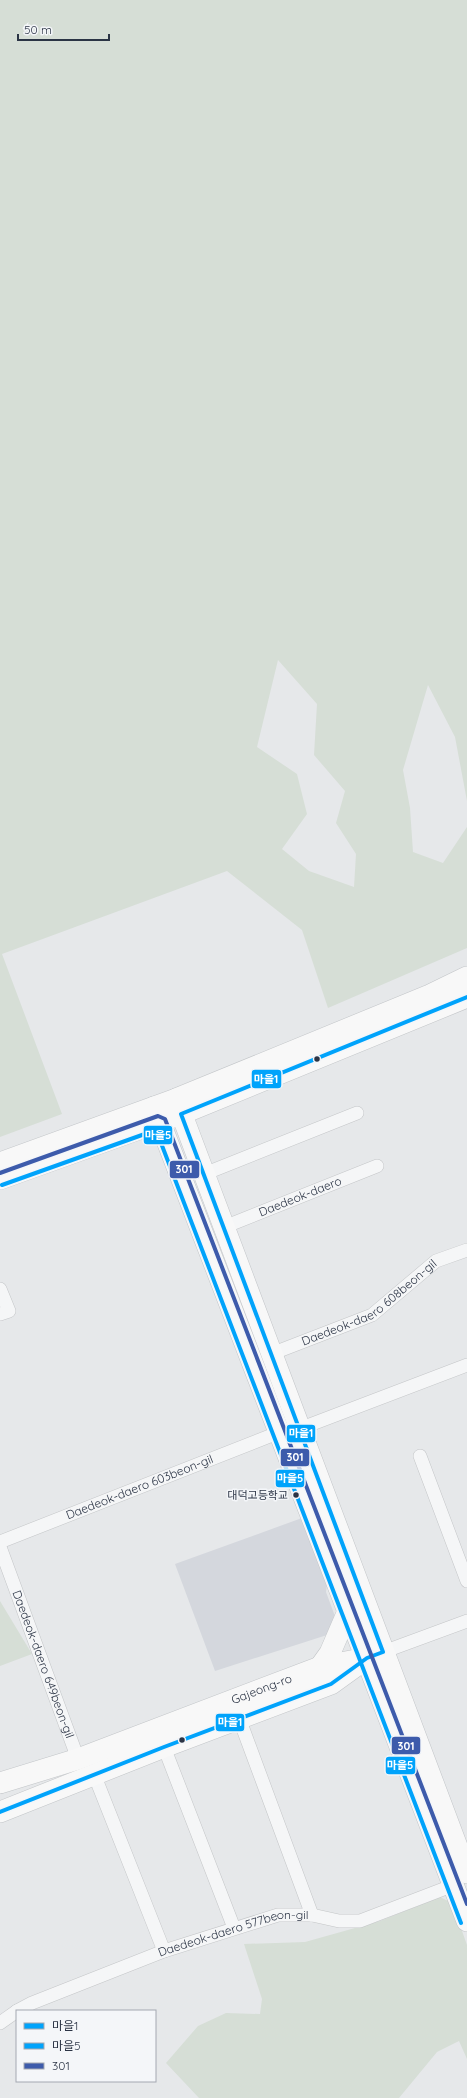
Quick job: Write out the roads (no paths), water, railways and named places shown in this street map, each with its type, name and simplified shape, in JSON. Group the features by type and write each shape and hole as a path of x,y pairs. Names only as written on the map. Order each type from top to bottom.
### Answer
{"main road":[{"path":"178,1106 430,995 467,977"},
{"path":"0,1179 157,1114 467,997"},
{"path":"178,1106 271,1354 290,1430 349,1609 375,1655"},
{"path":"0,1163 157,1114"},
{"path":"157,1114 290,1430 460,1879 467,1921"},
{"path":"320,1666 330,1653 349,1609"},
{"name":"Gajeong-ro","path":"0,1783 78,1759 320,1666 375,1655"},
{"name":"Gajeong-ro","path":"0,1812 94,1774 331,1684 375,1655"}],"street":[{"path":"204,1174 357,1113"},
{"name":"Daedeok-daero","path":"224,1227 377,1166"},
{"name":"Daedeok-daero 608beon-gil","path":"271,1354 372,1315 436,1261 467,1250"},
{"path":"0,1289 9,1311 0,1314"},
{"name":"Daedeok-daero 603beon-gil","path":"0,1542 290,1430 467,1365"},
{"path":"420,1456 467,1581"},
{"name":"Daedeok-daero 649beon-gil","path":"0,1547 78,1759"},
{"path":"375,1655 467,1621"},
{"name":"Gajeong-ro","path":"239,1718 312,1915"},
{"path":"164,1747 234,1928"},
{"path":"94,1774 164,1951"},
{"name":"Daedeok-daero 577beon-gil","path":"19,2010 32,2003 164,1951 234,1928 278,1915 312,1915 339,1921 360,1921 460,1879"},
{"name":"Daedeok-daero 577beon-gil","path":"0,2023 16,2012"}],"place":[{"name":"대덕고등학교","path":"296,1495"}]}
